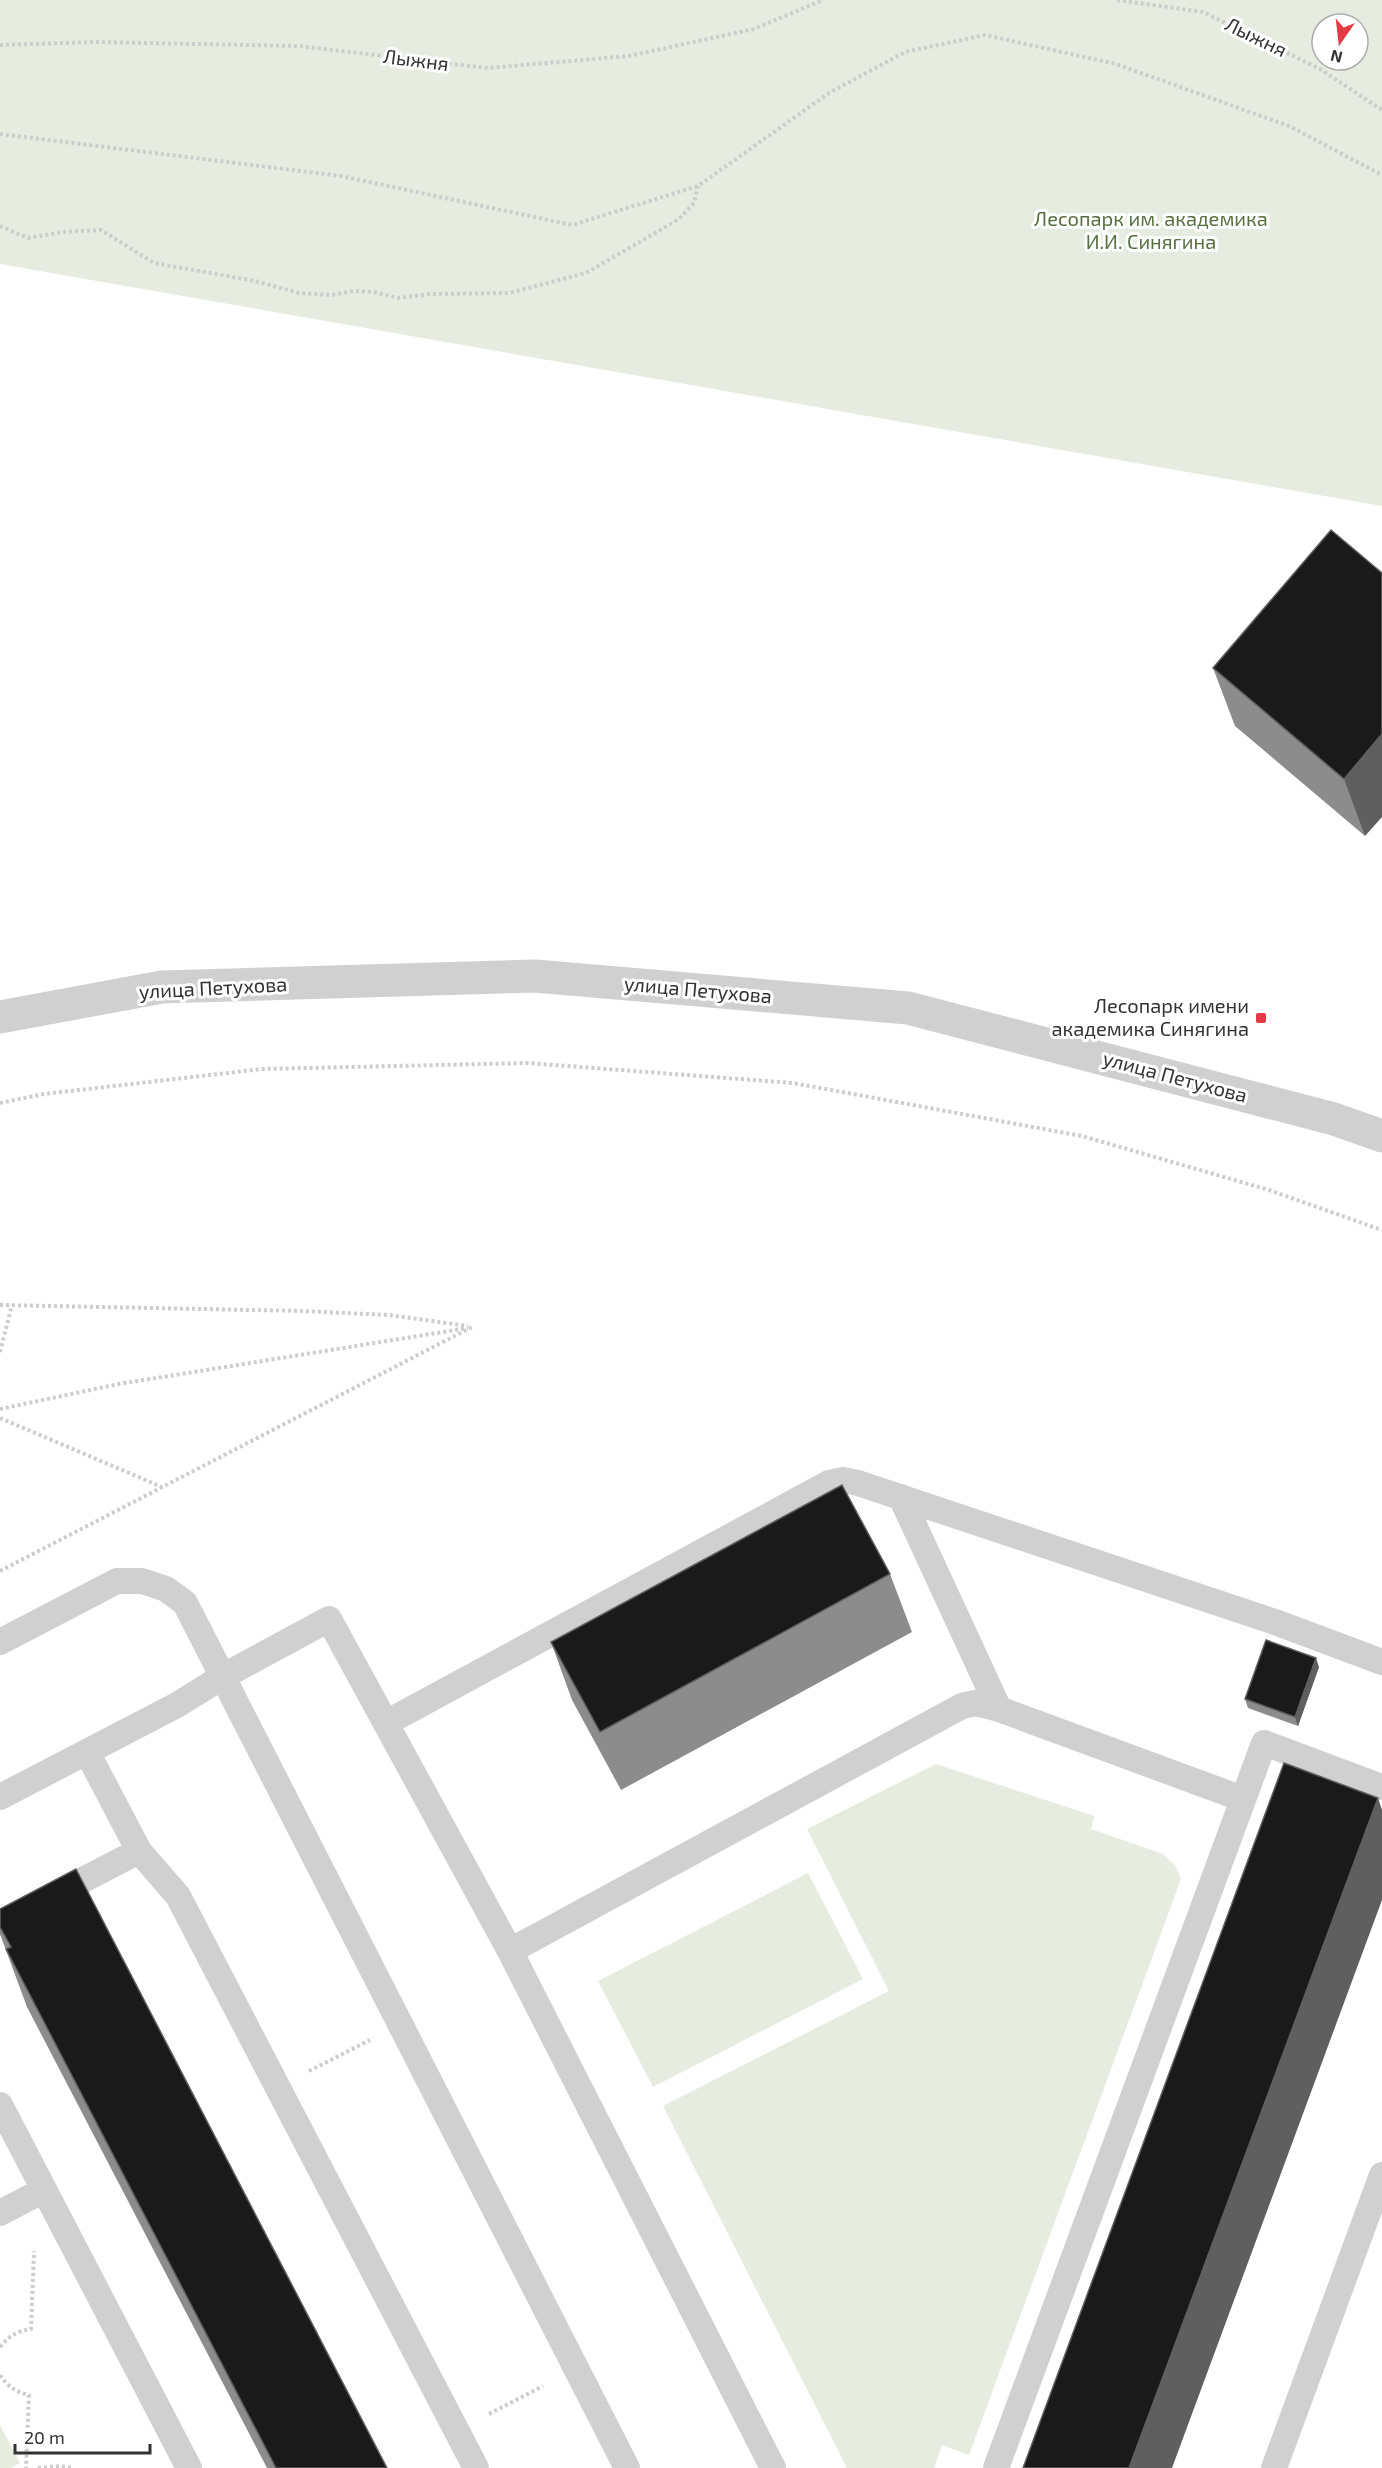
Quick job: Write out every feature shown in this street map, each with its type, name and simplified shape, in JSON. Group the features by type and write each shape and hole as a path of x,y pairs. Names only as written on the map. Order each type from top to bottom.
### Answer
{"street":[{"name":"улица Петухова","path":"0,1017 162,987 535,976 885,1006 908,1008 1322,1116 1382,1136"}],"lane":[{"path":"386,1723 829,1483 843,1480 901,1497 1275,1622 1382,1662"},
{"path":"901,1497 999,1709"},
{"path":"0,1642 117,1581 142,1581 166,1589 185,1603 627,2468"},
{"path":"0,1797 177,1705 222,1677 329,1619 510,1951 773,2468"},
{"path":"510,1951 962,1706 975,1703 999,1709 1243,1799"},
{"path":"996,2468 1264,1743 1382,1787"},
{"path":"87,1752 139,1851 178,1896 476,2468"},
{"path":"0,1923 139,1851"},
{"path":"0,2105 40,2192 189,2468"},
{"path":"1274,2468 1382,2175"},
{"path":"0,2213 40,2192"}],"path":[{"name":"Лыжня","path":"0,45 96,42 298,46 488,68 629,56 754,29 823,0"},
{"name":"Лыжня","path":"1117,0 1203,12 1320,69 1382,110"},
{"path":"0,134 341,176 572,225 698,186 829,93 905,52 985,35 1116,64 1289,126 1382,175"},
{"path":"0,226 28,238 63,232 101,230 154,263 255,281 299,293 331,295 353,291 374,292 398,298 431,294 509,293 586,273 679,219 693,203 698,186"},
{"path":"0,1103 44,1094 250,1070 331,1067 527,1063 793,1083 1082,1136 1269,1190 1382,1230"},
{"path":"0,1305 302,1311 388,1316 472,1327"},
{"path":"0,1352 12,1305"},
{"path":"0,1409 119,1384 472,1327"},
{"path":"0,1571 472,1327"},
{"path":"0,1418 162,1487"},
{"path":"278,2087 399,2025"},
{"path":"0,2347 13,2334 31,2329 40,2192"},
{"path":"456,2431 576,2369"},
{"path":"0,2376 5,2384 16,2392 29,2395 26,2468"},
{"path":"38,2468 73,2468"}],"green space":[{"name":"Лесопарк им. академика И.И. Синягина","path":"0,0 1382,0 1382,506 0,264"},
{"path":"936,1764 1094,1816 1091,1829 1163,1854 1175,1865 1181,1879 969,2455 942,2445 934,2468 847,2468 663,2106 889,1991 807,1829"},
{"path":"808,1873 863,1979 653,2087 598,1981"},
{"path":"0,2425 20,2463 11,2468 0,2468"}],"building":[{"path":"1331,530 1382,573 1382,734 1344,779 1213,668"},
{"path":"842,1485 890,1574 600,1732 551,1642"},
{"path":"1266,1640 1316,1658 1295,1717 1245,1699"},
{"path":"1284,1763 1378,1798 1129,2468 1023,2468"},
{"path":"76,1869 387,2468 276,2468 6,1949 11,1947 0,1927 0,1909"}],"place":[{"name":"Лесопарк имени академика Синягина","path":"1261,1018"}]}
